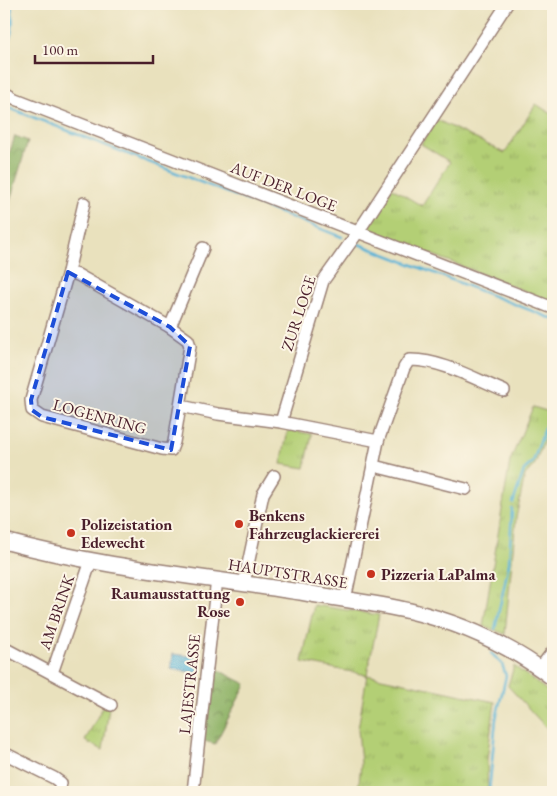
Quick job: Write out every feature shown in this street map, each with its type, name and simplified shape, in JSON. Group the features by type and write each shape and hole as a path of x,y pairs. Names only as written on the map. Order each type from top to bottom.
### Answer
{"main road":[{"name":"HAUPTSTRASSE","path":"4,541 39,551 90,561 244,583 409,611 446,622 489,639 540,668 553,678"}],"street":[{"name":"ZUR LOGE","path":"281,422 324,281 507,4"},
{"name":"AUF DER LOGE","path":"4,92 16,99 553,308"},
{"name":"LOGENRING","path":"68,272 78,275 170,327 188,340 190,346 181,406 174,442 170,450 42,417 32,410 31,400 68,272 84,203"},
{"path":"170,327 203,248"},
{"path":"345,600 378,441 404,368 409,360 422,360 463,373 504,391"},
{"path":"181,406 218,414 281,422 378,441"},
{"path":"374,466 466,489"},
{"path":"244,583 263,494 274,476"},
{"name":"AM BRINK","path":"52,673 90,561"},
{"name":"LAJESTRASSE","path":"193,792 217,579"},
{"name":"AM BRINK","path":"4,648 111,705"},
{"path":"540,668 553,651"},
{"path":"4,753 54,778 60,783 60,792"}],"highlighted area":[{"path":"68,272 170,327 190,346 171,450 42,417 32,410 31,400"}],"green space":[{"path":"536,104 553,115 553,302 372,231 369,226 392,188 422,206 450,162 421,144 437,120 505,153"},
{"path":"15,136 28,141 4,221 4,169"},
{"path":"533,407 553,413 553,418 535,464 525,475 516,518 505,634 483,626 510,461"},
{"path":"288,430 312,434 305,468 281,464"},
{"path":"314,605 379,615 367,675 302,662"},
{"path":"210,666 246,684 215,744 201,740"},
{"path":"514,666 553,695 553,735 508,686"},
{"path":"367,675 495,702 487,759 488,792 358,792 361,764 358,729"},
{"path":"104,704 109,707 103,750 85,741"}],"water":[{"path":"173,654 200,657 198,673 171,669"}],"waterway":[{"path":"4,51 12,28 11,4"},
{"path":"4,106 342,237"},
{"path":"356,243 553,319"},
{"path":"513,503 524,470 533,462 551,410"},
{"path":"495,629 509,563 512,509"},
{"path":"489,792 496,719 506,676 502,664 491,653"}],"place":[{"name":"Benkens Fahrzeuglackiererei","path":"239,524"},
{"name":"Polizeistation Edewecht","path":"71,533"},
{"name":"Pizzeria LaPalma","path":"371,574"},
{"name":"Raumausstattung Rose","path":"240,602"}]}
